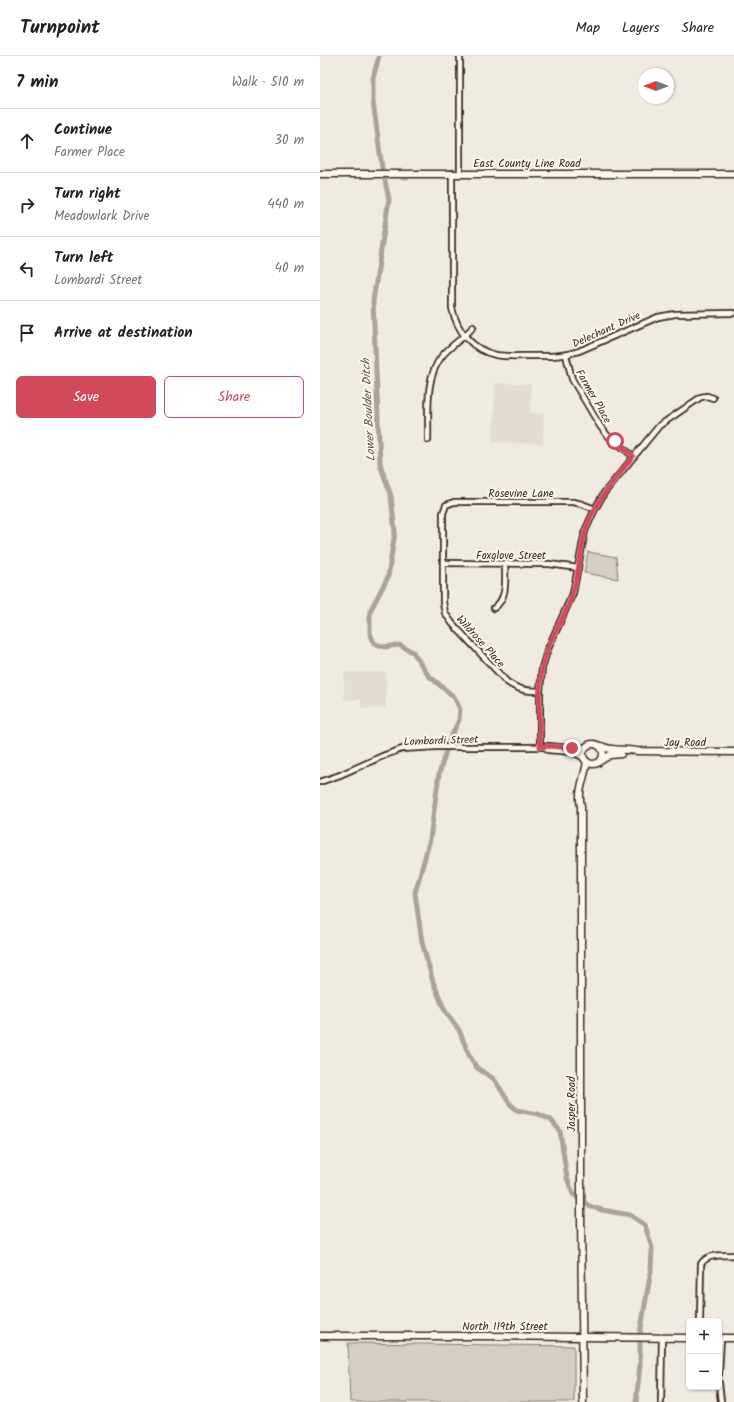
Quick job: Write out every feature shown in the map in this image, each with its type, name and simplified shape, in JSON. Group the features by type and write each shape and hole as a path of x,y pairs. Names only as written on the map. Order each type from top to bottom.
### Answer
{"street":[{"path":"460,56 460,173"},
{"name":"Delechant Drive","path":"452,173 452,308 456,323 465,336 475,346 487,353 511,356 566,355 579,351 658,316 675,314 734,313"},
{"name":"East County Line Road","path":"320,174 734,174"},
{"path":"428,440 430,385 432,372 436,364 445,353 473,327"},
{"name":"Farmer Place","path":"566,355 572,379 600,426 607,435 633,456"},
{"path":"543,747 540,691 542,668 547,650 573,593 585,532 595,509 604,493 659,426 701,397 707,396 713,398"},
{"name":"Rosevine Lane","path":"446,505 454,502 573,502 595,509"},
{"name":"Wildrose Place","path":"446,505 443,513 443,602 445,613 507,682 525,691 540,691"},
{"name":"Foxglove Street","path":"443,563 549,564 578,568"},
{"path":"494,608 500,604 504,598 505,564"},
{"path":"593,743 601,746 604,754 600,762 592,764 585,760 583,752 585,747 593,743"},
{"name":"Lombardi Street","path":"320,782 340,776 392,752 414,748 549,746 585,747"},
{"name":"Jay Road","path":"601,746 613,750 630,750 636,752"},
{"name":"Lombardi Street","path":"543,747 548,750 573,752 585,760"},
{"name":"Jay Road","path":"600,762 610,755 636,752 734,752"},
{"name":"Jasper Road","path":"583,1402 581,1205 581,792 585,760"},
{"name":"Jasper Road","path":"581,806 589,773 593,766 600,762"},
{"path":"700,1318 701,1264 708,1257 734,1255"},
{"name":"North 119th Street","path":"320,1336 686,1338"},
{"path":"661,1402 662,1338"},
{"path":"722,1338 734,1338"},
{"path":"720,1390 721,1402"}],"shaded area":[{"path":"495,383 531,384 530,413 544,413 543,444 493,442"},
{"path":"588,552 616,557 618,579 584,573"},
{"path":"344,672 386,672 386,708 361,708 361,700 344,700"},
{"path":"348,1343 574,1346 574,1402 350,1402"}],"waterway":[{"name":"Lower Boulder Ditch","path":"379,56 373,78 373,101 382,168 389,199 373,301 380,464 391,496 395,532 388,577 370,611 370,633 374,643 384,647 399,645 413,652 428,675 454,697 460,709 459,720 449,741 439,774 430,839 415,893 422,942 433,982 445,1011 459,1030 469,1055 477,1068 494,1079 510,1104 517,1110 538,1114 551,1120 560,1131 567,1178 573,1194 589,1206 630,1215 645,1225 652,1248 651,1270 640,1334"},
{"name":"Lower Boulder Ditch","path":"636,1402 640,1365 640,1343"}],"route":[{"path":"572,748 562,746 540,747 540,691 542,668 547,650 573,593 585,532 590,519 604,493 633,456 615,441"}]}
